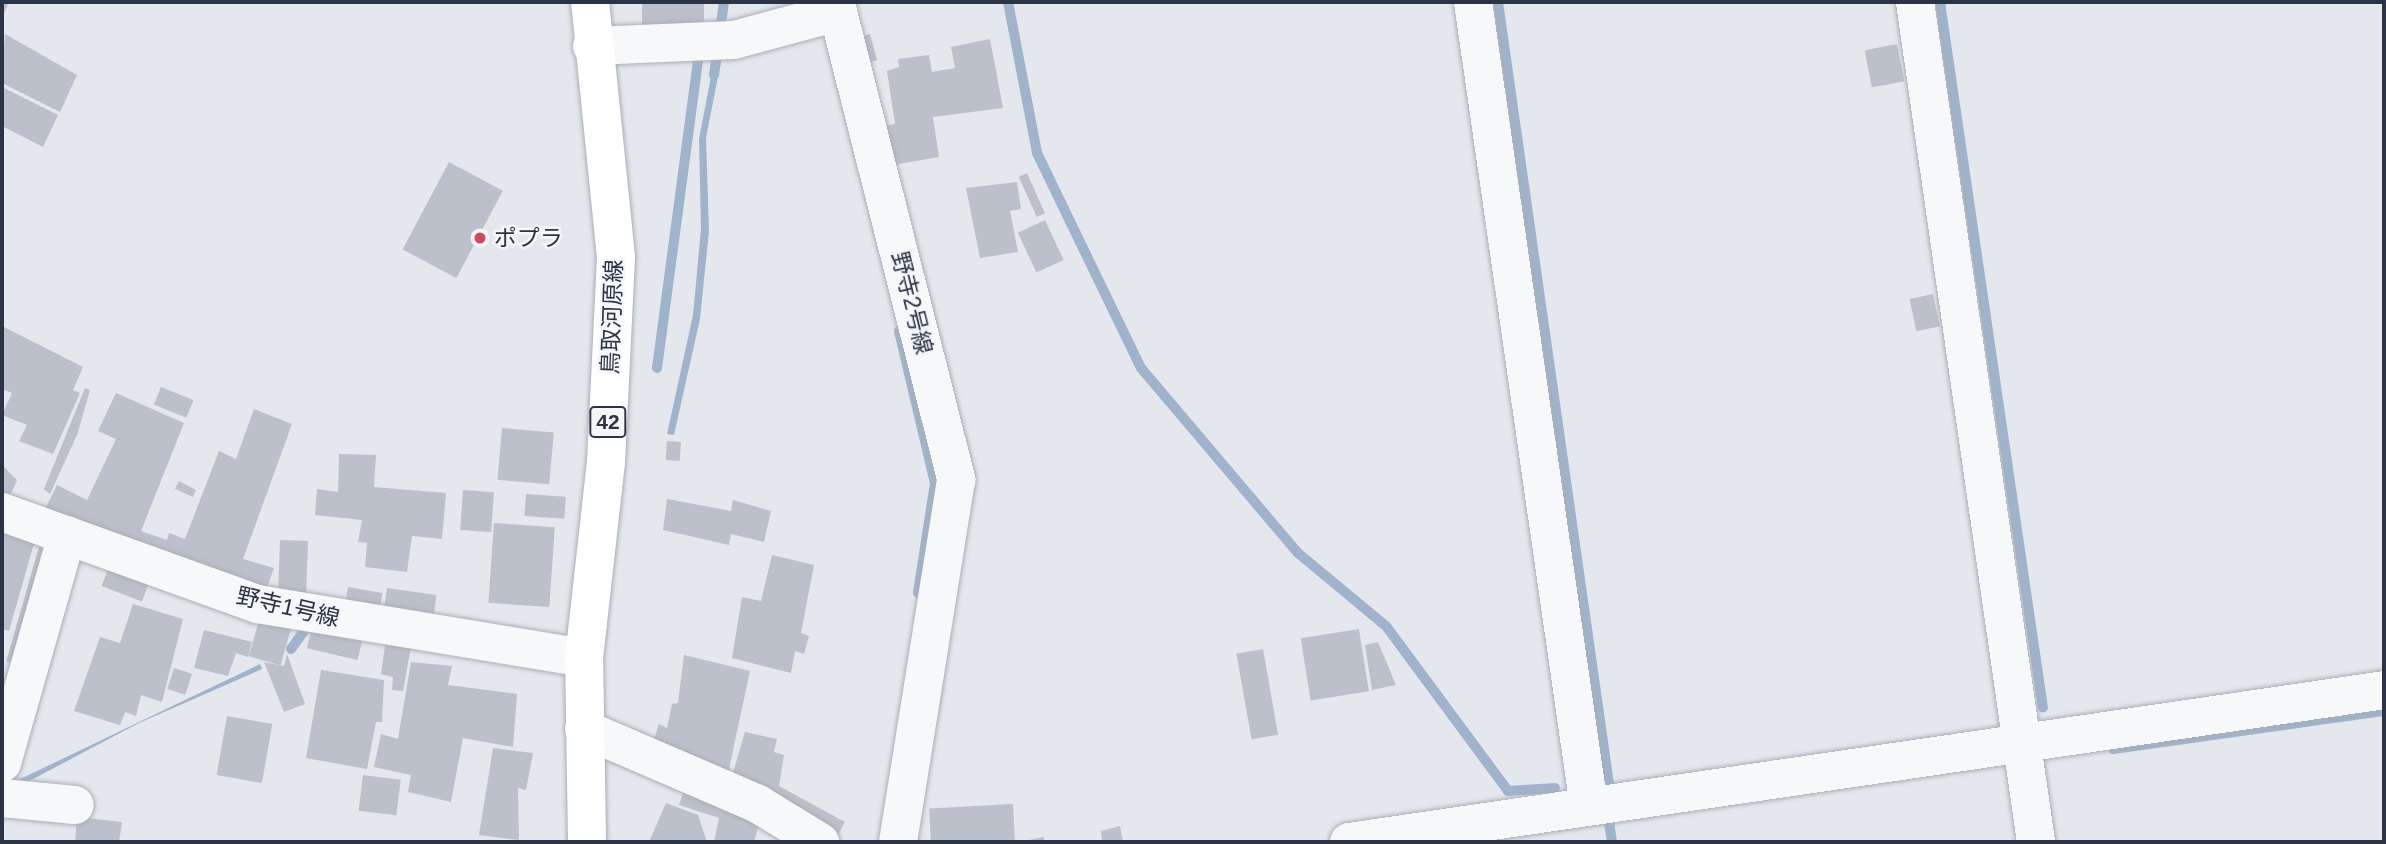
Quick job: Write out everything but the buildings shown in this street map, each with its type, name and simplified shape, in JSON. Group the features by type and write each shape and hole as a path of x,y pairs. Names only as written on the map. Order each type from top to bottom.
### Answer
{"main road":[{"name":"鳥取河原線","path":"587,842 584,658 606,462 616,257 592,46 590,2"}],"street":[{"path":"1474,2 1589,807"},
{"path":"1916,2 2036,842"},
{"name":"野寺2号線","path":"592,46 734,40 837,7 956,480 898,842"},
{"name":"野寺1号線","path":"2,512 258,604 584,658"},
{"path":"2,763 55,595 67,535"},
{"path":"1349,842 2384,690"},
{"path":"584,729 758,804 820,842"},
{"path":"2,783 2,798 75,805"}],"water":[{"path":"714,61 721,61 706,138 709,231 700,319 674,435 667,434 693,315 701,229 699,139"},
{"path":"260,664 262,669 139,723 16,788 12,783"},
{"path":"1614,821 1617,842 1607,842 1604,824"}],"waterway":[{"path":"714,75 724,2"},
{"path":"1008,2 1037,153 1141,368 1298,553 1386,626 1508,791 1555,788"},
{"path":"1498,2 1609,784"},
{"path":"1940,2 2043,708"},
{"path":"657,368 698,62"},
{"path":"899,331 935,483 918,593"},
{"path":"291,649 311,621"},
{"path":"2113,749 2384,711"}],"place":[{"name":"ポプラ","path":"480,238"}]}
